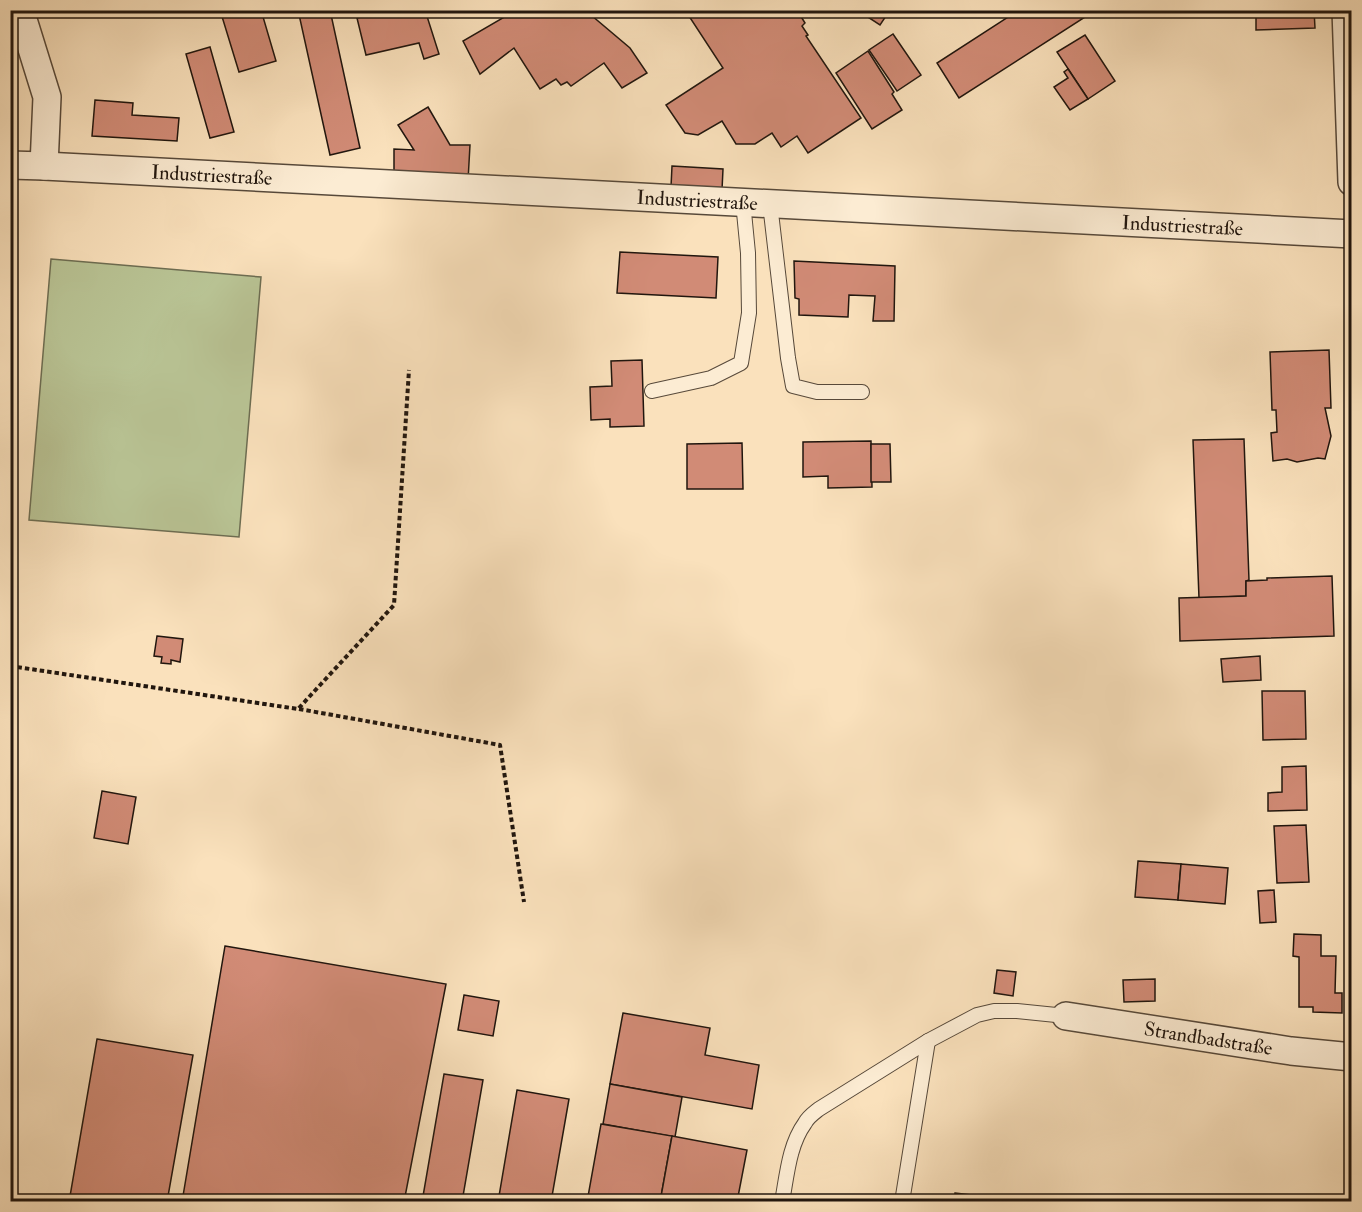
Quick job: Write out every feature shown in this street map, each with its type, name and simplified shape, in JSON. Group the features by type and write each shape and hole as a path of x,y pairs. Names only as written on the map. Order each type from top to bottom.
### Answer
{"street":[{"path":"20,10 47,97 44,166"},
{"path":"1346,10 1352,182"},
{"name":"Industriestraße","path":"10,165 1352,234"},
{"name":"Strandbadstraße","path":"1066,1016 1291,1052 1352,1057"}],"lane":[{"path":"652,391 711,378 741,363 748,313 748,254 756,203"},
{"path":"756,203 793,386 817,392 862,392"},
{"path":"782,1202 791,1154 799,1132 806,1120 819,1109 928,1041 976,1015 994,1011 1017,1011 1066,1016"},
{"path":"902,1202 928,1041"}],"path":[{"path":"298,709 394,605 409,370"},
{"path":"10,666 298,709 500,745 524,902"}],"green space":[{"path":"51,259 261,277 239,537 29,520"}],"building":[{"path":"220,10 261,10 276,61 239,72"},
{"path":"298,10 330,10 360,148 330,155"},
{"path":"389,10 425,10 439,54 424,59 419,43 366,55 357,18"},
{"path":"502,10 585,10 630,48 647,73 622,88 604,63 571,86 567,82 561,85 556,79 540,89 514,48 480,74 463,41 508,15"},
{"path":"685,10 797,10 805,23 802,26 808,35 806,36 861,118 808,153 797,136 781,147 772,133 755,144 736,144 722,121 698,135 685,133 666,105 723,68"},
{"path":"857,10 890,10 880,25"},
{"path":"1019,10 1096,10 959,98 937,63"},
{"path":"1256,10 1314,10 1315,28 1256,30"},
{"path":"893,34 921,75 897,91 869,50"},
{"path":"1085,35 1115,81 1088,99 1057,52"},
{"path":"210,47 234,132 210,138 186,54"},
{"path":"868,51 894,92 892,94 902,110 872,129 836,73"},
{"path":"1068,69 1088,99 1070,110 1054,87 1068,78 1064,72"},
{"path":"95,100 133,103 132,115 179,118 177,141 92,136"},
{"path":"428,107 450,145 470,145 468,181 394,179 394,149 414,150 398,125"},
{"path":"672,166 723,169 722,190 671,187"},
{"path":"620,252 718,257 716,298 617,293"},
{"path":"794,261 895,266 894,321 873,321 875,296 849,295 848,317 799,315 799,299 795,298"},
{"path":"1329,350 1331,408 1325,408 1331,436 1325,459 1297,462 1287,459 1273,461 1271,433 1277,432 1276,410 1272,410 1270,352"},
{"path":"642,360 644,426 610,427 610,419 591,420 590,387 612,386 611,361"},
{"path":"1244,439 1249,580 1246,581 1246,596 1199,598 1193,440"},
{"path":"871,441 872,487 828,488 828,476 803,477 803,442"},
{"path":"742,443 743,489 687,489 687,444"},
{"path":"871,444 890,444 891,482 871,482"},
{"path":"1332,576 1334,636 1180,641 1179,598 1246,596 1246,581"},
{"path":"157,636 183,639 180,662 171,660 171,664 161,663 162,657 154,656"},
{"path":"1260,656 1261,680 1223,682 1221,659"},
{"path":"1262,691 1305,691 1306,739 1263,740"},
{"path":"1306,766 1307,810 1268,811 1268,793 1282,792 1282,767"},
{"path":"102,791 136,797 128,844 94,838"},
{"path":"1306,825 1309,882 1277,883 1274,826"},
{"path":"1138,861 1181,864 1178,900 1135,897"},
{"path":"1181,864 1228,868 1225,904 1178,900"},
{"path":"1274,890 1276,922 1260,923 1258,891"},
{"path":"1294,934 1321,935 1321,956 1336,956 1335,993 1342,993 1342,1013 1313,1012 1313,1007 1299,1007 1299,957 1293,956"},
{"path":"225,946 446,984 404,1202 182,1202"},
{"path":"997,970 1016,972 1013,996 994,993"},
{"path":"1155,979 1155,1001 1124,1002 1123,980"},
{"path":"464,995 499,1001 493,1036 458,1030"},
{"path":"623,1013 710,1028 705,1055 759,1065 752,1109 610,1084"},
{"path":"97,1039 193,1055 167,1202 69,1202"},
{"path":"444,1074 483,1080 462,1202 422,1202"},
{"path":"610,1084 682,1097 675,1137 603,1124"},
{"path":"517,1090 569,1099 551,1202 498,1202"},
{"path":"601,1124 672,1136 660,1202 587,1202"},
{"path":"672,1136 747,1150 737,1202 660,1202"},
{"path":"955,1193 979,1196 978,1202 954,1202"}]}
